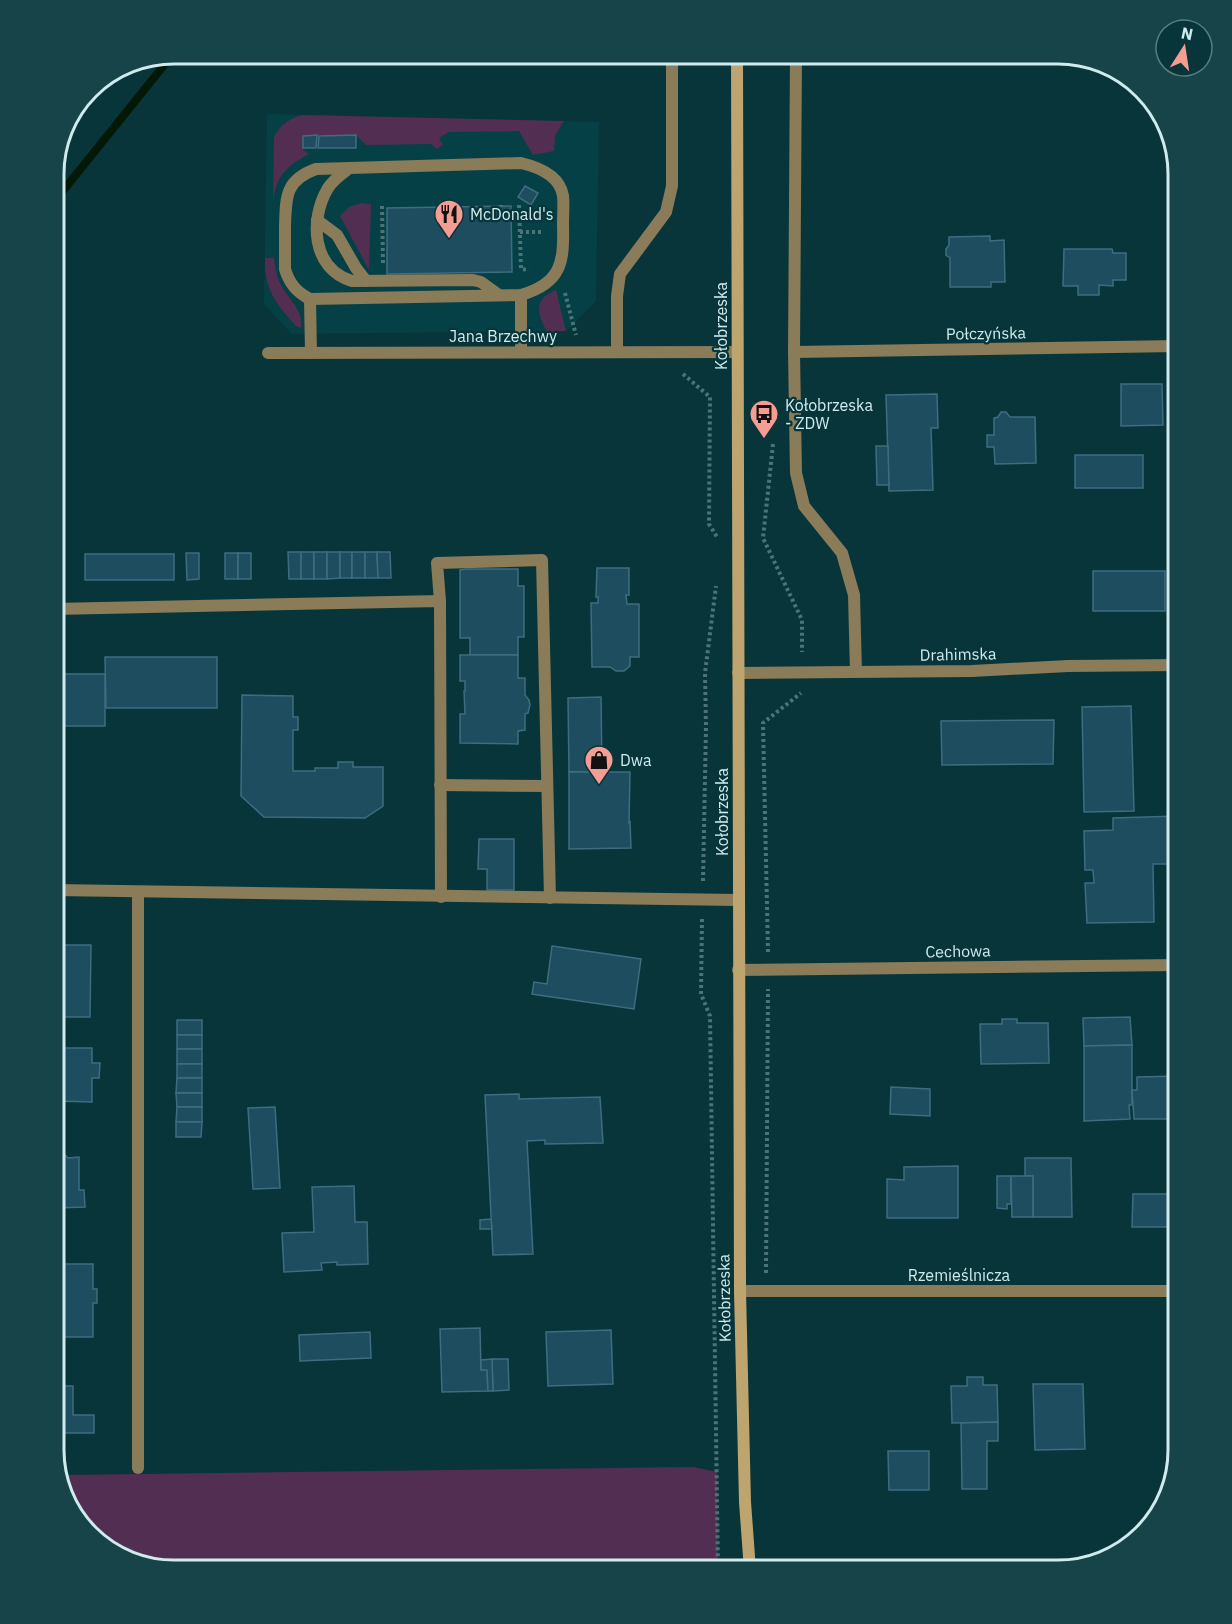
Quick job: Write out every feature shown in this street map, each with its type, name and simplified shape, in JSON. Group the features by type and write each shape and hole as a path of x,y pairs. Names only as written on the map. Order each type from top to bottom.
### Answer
{"main road":[{"name":"Kołobrzeska","path":"737,65 740,1291 745,1502 749,1560"}],"street":[{"path":"617,352 617,296 620,274 666,212 672,186 672,65"},
{"path":"796,65 794,352 796,473 804,506 842,553 854,595 856,672"},
{"path":"521,163 541,169 552,177 563,194 564,254 558,269 547,282 534,291 520,295 310,299 292,285 285,269 286,199 292,184 307,172 316,169 521,163"},
{"path":"348,169 329,187 323,198 317,220 318,246 340,278 352,281 473,280 481,282 499,295"},
{"path":"317,220 337,235 366,281"},
{"path":"520,295 521,352"},
{"path":"310,299 311,353"},
{"name":"Połczyńska","path":"794,352 1168,346"},
{"name":"Jana Brzechwy","path":"268,353 737,352"},
{"path":"441,897 440,601 437,563 542,560 550,898"},
{"path":"65,609 440,601"},
{"name":"Drahimska","path":"738,673 972,671 1168,664"},
{"path":"440,785 547,786"},
{"path":"64,890 738,900"},
{"path":"138,892 138,1468"},
{"name":"Cechowa","path":"738,970 1168,965"},
{"name":"Rzemieślnicza","path":"740,1291 1168,1291"}],"path":[{"path":"519,205 521,268 528,268 534,291"},
{"path":"382,206 385,225 383,280"},
{"path":"520,232 546,231"},
{"path":"512,254 520,253"},
{"path":"558,269 576,335 576,352"},
{"path":"673,374 684,374 710,397 709,524 717,538"},
{"path":"766,1292 769,970 763,723 801,693 802,673 802,620 763,538 774,437"},
{"path":"717,581 705,673 701,994 710,1016 718,1560"}],"shaded area":[{"path":"267,114 599,122 596,301 566,331 292,334 264,304"},
{"path":"303,115 564,121 555,136 554,151 533,155 519,131 449,132 439,138 443,145 437,149 431,144 366,145 356,135 304,136 303,150 309,154 284,172 277,185 273,202 274,137 286,123"},
{"path":"361,203 371,204 369,270 340,216 349,207"},
{"path":"265,258 274,258 279,281 300,315 301,328 296,326 277,303 269,287"},
{"path":"556,290 566,331 547,332 541,320 540,303 543,298"},
{"path":"694,1467 717,1472 718,1560 160,1559 120,1545 102,1532 83,1510 67,1475"}],"building":[{"path":"317,135 316,148 303,148 303,136"},
{"path":"356,135 356,148 318,148 319,136"},
{"path":"525,186 538,193 531,205 518,197"},
{"name":"McDonald's","path":"511,206 512,272 387,274 387,208"},
{"path":"990,236 990,241 1004,240 1005,282 991,282 991,287 950,287 950,258 946,255 949,237"},
{"path":"1064,249 1112,249 1113,253 1126,253 1126,280 1113,280 1113,286 1099,285 1099,295 1078,295 1078,286 1063,286"},
{"path":"1121,384 1162,384 1163,425 1121,426"},
{"path":"937,394 938,428 931,428 933,490 889,491 886,395"},
{"path":"1001,412 1006,412 1010,417 1035,417 1036,463 995,464 994,447 987,447 987,435 994,435 994,418 998,417"},
{"path":"876,446 888,446 889,485 877,485"},
{"path":"1075,455 1143,455 1143,488 1075,488"},
{"path":"288,552 301,552 301,579 289,579"},
{"path":"301,552 314,552 314,579 301,579"},
{"path":"314,552 327,552 327,579 314,579"},
{"path":"327,552 340,552 340,578 327,579"},
{"path":"340,552 352,552 352,578 340,578"},
{"path":"352,552 365,552 365,578 352,578"},
{"path":"365,552 377,552 378,578 365,578"},
{"path":"377,552 390,552 391,578 378,578"},
{"path":"186,553 199,553 199,579 187,580"},
{"path":"225,553 238,553 238,579 225,579"},
{"path":"238,553 251,553 251,579 238,579"},
{"path":"85,554 174,554 174,580 85,580"},
{"path":"597,568 629,568 627,604 639,604 639,657 630,657 630,666 624,671 616,671 610,667 592,667 591,603 598,603 598,597 596,597"},
{"path":"518,569 518,586 524,586 524,637 518,637 518,655 470,655 470,638 460,638 460,570"},
{"path":"1093,571 1165,571 1165,611 1093,611"},
{"path":"460,655 518,655 518,678 525,678 525,695 530,705 528,713 525,714 525,730 518,731 518,744 460,743 460,714 465,714 465,681 460,681"},
{"path":"105,657 217,657 217,708 106,708"},
{"path":"65,674 105,674 105,726 65,726"},
{"path":"242,695 293,696 293,717 298,717 298,730 293,730 293,771 338,768 338,762 353,762 353,767 383,767 383,806 365,818 264,817 241,796"},
{"path":"601,697 602,772 569,772 568,698"},
{"path":"1131,706 1134,811 1084,812 1082,707"},
{"path":"1054,720 1053,764 942,765 941,721"},
{"path":"569,772 630,772 631,848 569,849"},
{"path":"1168,816 1168,864 1153,864 1154,922 1087,923 1085,883 1094,883 1093,870 1085,870 1084,831 1113,830 1113,818"},
{"path":"479,839 514,839 514,890 487,890 487,869 478,869"},
{"path":"64,945 91,945 90,1017 64,1017"},
{"path":"552,946 641,959 634,1009 532,994 534,982 547,984"},
{"path":"1130,1017 1132,1045 1084,1046 1083,1018"},
{"path":"1002,1019 1017,1019 1017,1023 1048,1023 1049,1063 981,1064 980,1024 1002,1024"},
{"path":"177,1020 202,1020 202,1035 177,1035"},
{"path":"177,1035 202,1035 202,1049 177,1049"},
{"path":"1132,1045 1130,1119 1084,1121 1084,1046"},
{"path":"64,1048 92,1048 92,1063 100,1063 99,1078 92,1078 92,1102 64,1101"},
{"path":"177,1049 202,1049 202,1064 177,1064"},
{"path":"177,1064 202,1064 202,1078 177,1078"},
{"path":"1168,1076 1168,1119 1134,1119 1132,1090 1137,1090 1137,1077"},
{"path":"177,1078 202,1078 202,1093 176,1093"},
{"path":"891,1087 930,1089 930,1116 890,1114"},
{"path":"176,1093 202,1093 202,1107 177,1107"},
{"path":"519,1094 519,1099 600,1097 603,1143 545,1144 545,1140 527,1141 533,1254 493,1255 485,1095"},
{"path":"177,1107 202,1107 202,1122 176,1122"},
{"path":"275,1107 280,1188 253,1189 248,1108"},
{"path":"176,1122 202,1122 201,1137 176,1137"},
{"path":"64,1155 68,1158 79,1157 79,1190 84,1190 85,1207 64,1208"},
{"path":"1025,1158 1071,1158 1072,1217 1033,1217 1033,1176 1025,1176"},
{"path":"958,1166 958,1218 887,1218 887,1179 904,1180 904,1167"},
{"path":"997,1176 1011,1176 1011,1204 1007,1204 1007,1209 997,1208"},
{"path":"1011,1176 1033,1176 1033,1217 1012,1217"},
{"path":"354,1186 355,1222 367,1222 368,1264 321,1263 322,1270 284,1272 282,1233 314,1232 312,1187"},
{"path":"1133,1194 1168,1194 1168,1227 1132,1227"},
{"path":"491,1219 492,1229 480,1229 480,1220"},
{"path":"64,1264 93,1264 93,1289 97,1289 97,1303 93,1303 93,1337 64,1337"},
{"path":"480,1328 481,1370 487,1370 488,1391 442,1392 440,1329"},
{"path":"611,1330 613,1384 548,1386 546,1332"},
{"path":"370,1332 371,1358 300,1361 299,1335"},
{"path":"492,1359 508,1359 509,1390 493,1391"},
{"path":"492,1359 493,1391 488,1391 487,1370 481,1370 481,1360"},
{"path":"967,1377 983,1377 983,1385 997,1385 998,1422 952,1423 951,1386 967,1386"},
{"path":"1033,1384 1083,1384 1085,1449 1035,1450"},
{"path":"64,1386 73,1386 73,1415 94,1415 94,1433 64,1433"},
{"path":"998,1422 998,1441 987,1441 987,1489 962,1489 961,1423"},
{"path":"888,1451 929,1451 929,1490 889,1490"}],"waterway":[{"path":"65,188 164,65"}],"place":[{"name":"McDonald's","path":"449,240"},
{"name":"Kołobrzeska - ZDW","path":"764,440"},
{"name":"Dwa","path":"599,786"}]}
